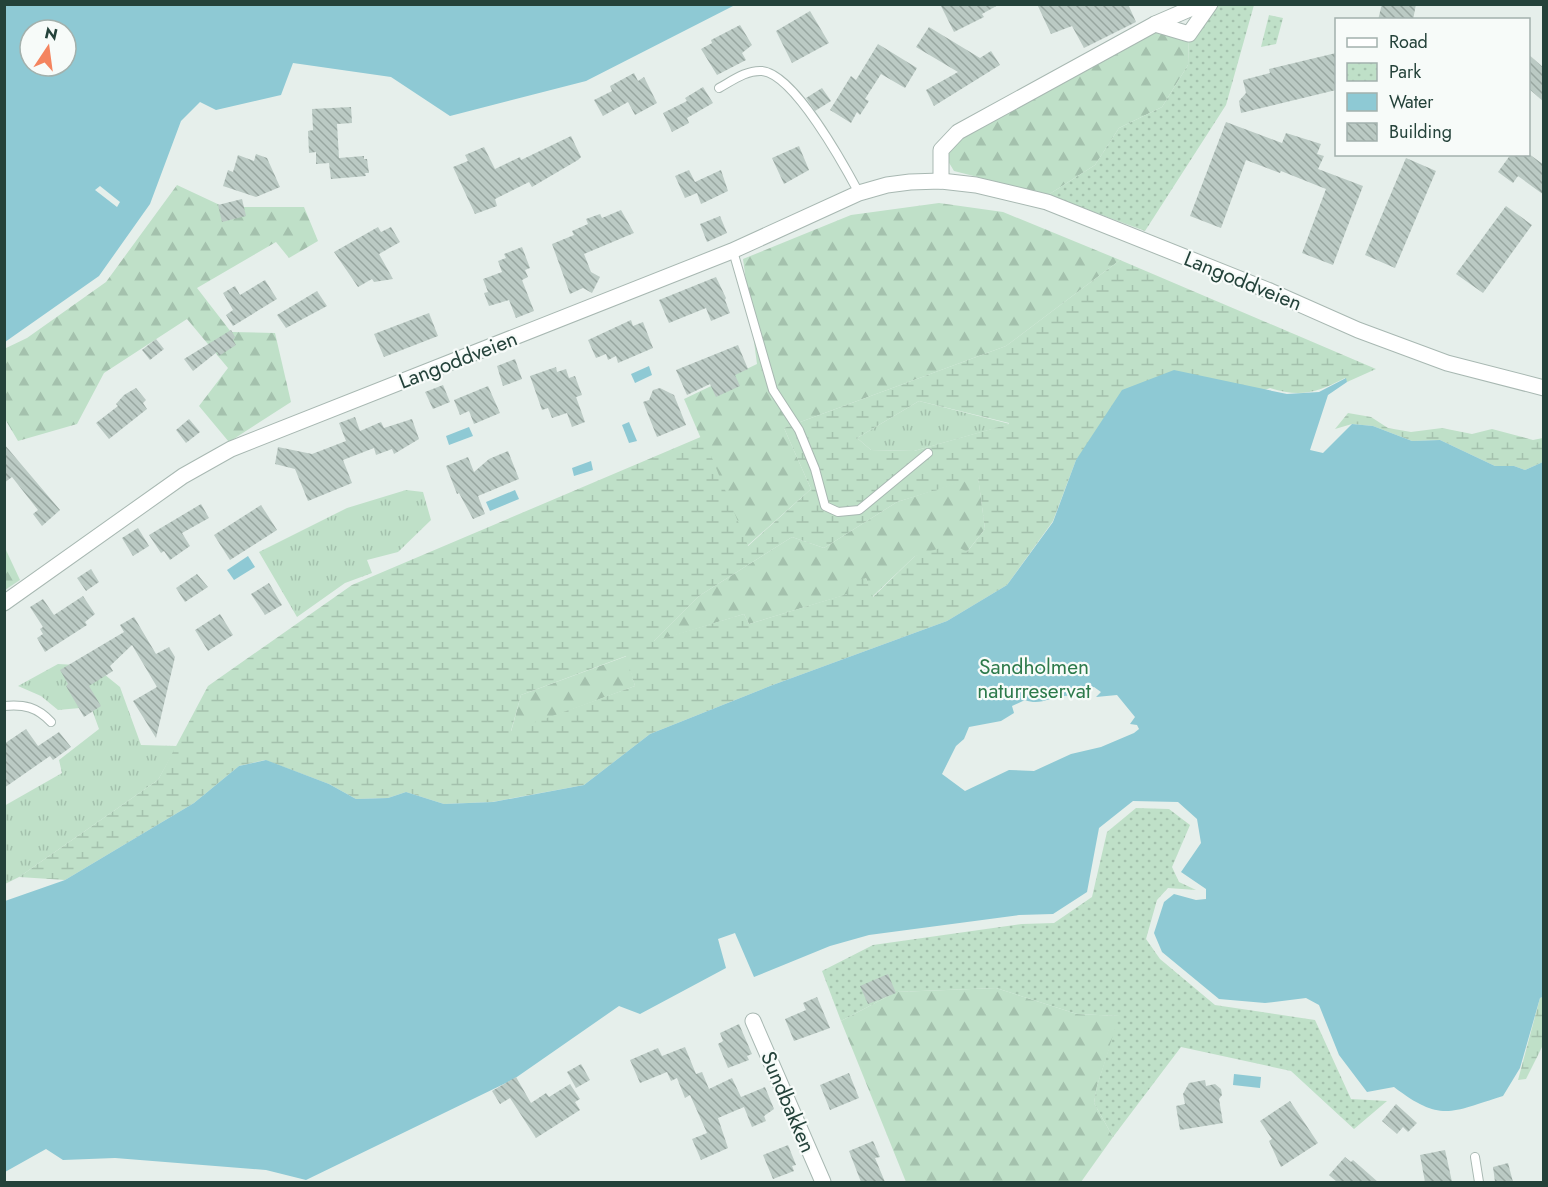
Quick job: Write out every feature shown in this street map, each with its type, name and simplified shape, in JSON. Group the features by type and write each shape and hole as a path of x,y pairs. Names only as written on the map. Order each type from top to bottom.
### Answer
{"street":[{"path":"941,181 941,150 958,132 1155,24 1201,4"},
{"path":"1155,24 1189,34 1210,4"},
{"name":"Langoddveien","path":"4,603 183,476 231,449 732,251 859,193 887,185 941,181 976,185 1047,202 1270,291 1370,334 1447,363 1544,388"},
{"name":"Sundbakken","path":"753,1021 823,1182"}],"lane":[{"path":"719,88 748,72 764,71 789,89 828,137 859,193"},
{"path":"732,251 773,390 799,430 825,506 838,512 860,510 928,453"},
{"path":"4,706 24,704 43,713 51,722"},
{"path":"1475,1157 1479,1182"}],"green space":[{"path":"1210,5 1254,5 1226,105 1145,231 1048,195 1095,165 1119,128 1162,107 1188,65 1189,34"},
{"path":"1269,15 1283,18 1276,44 1261,47"},
{"path":"1155,24 1189,34 1188,65 1162,107 1119,128 1095,165 1048,195 954,171 945,156 958,132"},
{"path":"177,185 224,207 304,207 318,241 289,258 276,242 197,288 231,332 275,333 291,402 229,442 199,406 228,368 187,319 104,373 77,424 18,441 5,419 4,349 27,338 106,282"},
{"path":"939,203 1003,212 1120,260 1006,346 784,428 811,489 747,546 684,399 757,364 743,259 851,215"},
{"path":"1120,260 1376,369 1347,382 1345,378 1309,392 1291,393 1270,388 1076,460 1053,521 1007,585 947,621 770,686 650,734 584,785 492,802 444,804 406,792 388,798 356,799 329,784 265,760 239,766 194,803 65,880 19,877 158,780 208,686 352,585 703,436 748,546 811,489 784,428 1006,346","holes":["919,401 1009,423 1009,424 914,451 871,450 857,438","978,477 985,529 967,552 953,544 915,556 873,597 866,578 850,582 847,594 749,624 744,614 654,641 699,596 792,537 824,548 897,502","626,656 635,686 511,731 521,695"]},
{"path":"919,401 1010,424 914,451 871,450 857,438"},
{"path":"1348,413 1371,417 1388,428 1411,432 1442,428 1472,434 1492,429 1533,440 1543,438 1543,462 1525,470 1514,466 1495,466 1440,440 1412,441 1373,426 1352,424 1335,429"},
{"path":"978,476 985,529 966,553 915,556 872,597 866,578 848,594 749,624 744,614 653,642 699,596 792,537 824,548 897,502"},
{"path":"406,490 423,492 431,520 398,552 367,560 372,573 345,583 297,617 259,552 347,508"},
{"path":"5,548 20,580 4,590"},
{"path":"627,656 635,686 511,732 521,695"},
{"path":"58,664 94,666 120,687 141,745 177,746 158,780 19,877 5,884 4,806 62,773 59,760 99,729 91,707 58,710 41,696 18,686"},
{"path":"1136,808 1169,809 1190,825 1172,867 1179,882 1196,890 1168,888 1157,900 1146,939 1160,959 1215,1005 1315,1020 1351,1099 1387,1101 1354,1129 1291,1071 1181,1047 1113,1137 1094,1103 1097,1086 1119,1016 1077,1014 996,988 896,992 841,1021 822,971 873,945 1022,924 1054,923 1092,897 1107,832"},
{"path":"996,988 1077,1014 1120,1016 1097,1086 1094,1103 1113,1137 1081,1182 906,1182 841,1021 896,992"},
{"path":"1543,997 1543,1045 1526,1079 1518,1080 1540,998"}],"water":[{"path":"4,5 735,5 586,81 450,116 391,77 293,63 281,95 216,110 200,102 181,121 150,204 99,276 5,342"},
{"path":"649,366 652,375 635,383 631,374"},
{"path":"1174,370 1287,394 1319,392 1346,378 1347,382 1328,395 1310,450 1323,453 1352,424 1373,426 1412,441 1440,440 1495,466 1514,466 1525,470 1543,462 1543,997 1540,998 1520,1068 1503,1096 1458,1110 1447,1111 1424,1106 1394,1087 1367,1092 1339,1055 1319,1005 1306,998 1265,1003 1219,999 1162,952 1154,933 1164,902 1174,894 1196,900 1206,899 1206,889 1181,872 1201,843 1197,819 1178,802 1133,801 1099,828 1087,892 1053,914 1019,915 869,935 830,946 754,977 735,933 718,939 726,968 640,1014 619,1006 514,1079 306,1180 266,1170 115,1158 63,1160 46,1149 5,1172 5,901 65,880 194,803 239,766 266,760 329,784 356,799 388,798 406,792 444,804 493,802 584,785 650,734 770,686 947,621 1007,585 1053,522 1076,460 1122,390","holes":["1094,687 1101,692 1096,697 1117,695 1135,717 1130,724 1137,725 1139,729 1101,747 1071,754 1034,771 1009,770 965,791 942,774 956,746 964,739 969,727 1001,721 1014,713 1012,706 1025,700 1035,702 1085,695 1080,690"]},
{"path":"629,422 637,441 629,443 622,425"},
{"path":"469,427 473,436 449,445 446,436"},
{"path":"591,461 593,470 574,476 572,468"},
{"path":"515,490 519,499 490,511 486,502"},
{"path":"248,556 255,567 234,580 227,570"},
{"path":"1234,1074 1261,1077 1260,1088 1233,1085"}],"pier":[{"path":"100,186 120,202 117,207 95,190"}],"building":[{"path":"940,4 1000,4 982,14 984,17 954,32"},
{"path":"1037,4 1128,4 1136,22 1084,48 1072,26 1051,34"},
{"path":"1382,4 1416,4 1413,18 1378,18"},
{"path":"810,11 829,43 792,63 776,31"},
{"path":"740,25 752,45 742,53 746,60 717,75 701,49 712,43 711,40"},
{"path":"929,27 980,58 991,51 1000,65 934,106 926,90 958,72 916,47"},
{"path":"878,44 917,68 905,88 881,74 865,99 869,101 860,115 857,112 851,123 830,110 851,76 856,80"},
{"path":"1335,53 1335,90 1241,113 1239,101 1246,93 1243,80 1270,73 1269,69"},
{"path":"1530,56 1544,68 1544,102 1530,90"},
{"path":"634,73 638,81 644,77 657,103 635,115 628,102 603,116 594,100 612,91 610,86"},
{"path":"703,87 713,103 687,118 689,123 672,132 663,113 687,101 685,98"},
{"path":"822,88 831,101 815,111 806,98"},
{"path":"351,107 352,123 337,124 339,158 364,156 364,159 367,159 369,173 365,173 366,176 331,179 329,163 316,164 316,152 309,153 308,131 313,130 312,109"},
{"path":"1226,122 1282,143 1286,133 1321,144 1317,154 1324,156 1318,169 1363,186 1333,265 1302,253 1326,189 1281,171 1280,173 1246,160 1221,228 1190,216"},
{"path":"571,136 581,157 578,160 532,187 529,182 495,199 497,206 475,214 453,167 468,161 465,155 484,147 495,169 520,157 521,160"},
{"path":"799,146 809,170 784,184 772,158"},
{"path":"256,154 267,158 280,187 256,197 223,186 228,170 233,172 238,155 254,161"},
{"path":"1530,155 1544,165 1544,195 1518,176 1513,183 1498,172 1510,156"},
{"path":"1406,158 1436,171 1395,268 1365,255"},
{"path":"689,170 695,182 721,170 728,191 701,204 697,193 685,198 675,176"},
{"path":"242,199 246,216 222,222 218,205"},
{"path":"1506,206 1532,225 1483,293 1456,274"},
{"path":"621,210 634,233 584,254 591,272 600,277 592,293 583,288 570,294 552,244 574,235 572,231 588,224 586,219 600,214 602,218"},
{"path":"720,216 727,233 707,242 700,224"},
{"path":"378,227 381,232 391,227 400,242 379,254 393,279 374,282 372,279 358,287 334,252"},
{"path":"522,247 530,268 525,270 528,277 522,280 534,311 516,318 509,300 489,306 484,293 488,292 483,279 502,272 498,261 506,258 504,254"},
{"path":"716,277 730,313 711,321 706,308 669,323 659,300"},
{"path":"265,280 277,299 233,326 226,315 233,310 223,293 235,286 240,295"},
{"path":"317,291 327,306 286,328 277,315"},
{"path":"429,313 438,336 384,357 374,334"},
{"path":"631,320 633,326 643,322 653,348 618,363 616,356 608,360 606,354 596,358 588,340"},
{"path":"231,330 236,345 219,356 217,352 193,371 184,359"},
{"path":"156,339 164,349 150,360 142,350"},
{"path":"738,345 748,369 735,375 740,386 716,397 710,384 687,395 676,370"},
{"path":"515,359 522,379 503,386 497,366"},
{"path":"556,367 557,372 566,369 569,378 575,376 582,395 576,397 585,422 572,427 567,413 552,418 548,408 542,410 530,376"},
{"path":"443,385 450,402 433,409 425,392"},
{"path":"488,386 500,413 474,424 469,411 460,415 454,400"},
{"path":"136,388 146,400 143,403 147,409 109,439 96,423 118,406 116,404 124,395"},
{"path":"660,388 674,395 686,425 657,437 643,402 649,400 653,390"},
{"path":"355,417 360,431 381,422 384,428 412,419 419,439 394,454 392,449 376,455 374,448 343,460 352,483 308,501 295,469 275,464 278,447 312,454 346,441 339,423"},
{"path":"189,419 200,432 186,443 176,430"},
{"path":"4,444 60,510 42,526 33,514 38,510 12,477 4,483"},
{"path":"508,451 519,479 478,496 485,514 473,519 459,493 457,494 446,466 468,457 474,472 489,459"},
{"path":"201,504 209,518 182,533 190,546 170,560 164,551 161,553 149,535"},
{"path":"261,505 277,530 230,560 214,535"},
{"path":"138,528 149,546 133,556 122,538"},
{"path":"91,569 99,582 86,591 77,578"},
{"path":"197,574 208,587 185,602 176,588"},
{"path":"269,583 282,605 265,615 251,594"},
{"path":"83,596 95,614 85,622 87,625 45,652 37,638 43,634 40,629 43,627 30,607 43,599 54,615"},
{"path":"220,614 233,635 208,651 195,630"},
{"path":"134,617 156,654 169,647 175,657 156,738 133,701 157,687 132,645 110,666 113,671 89,686 101,706 84,717 66,686 68,684 60,670 124,632 120,625"},
{"path":"26,729 38,746 59,732 71,747 53,760 50,756 4,788 4,744"},
{"path":"888,974 896,993 868,1004 860,986"},
{"path":"817,997 830,1028 794,1041 785,1019 806,1010 803,1003"},
{"path":"739,1024 752,1054 747,1056 749,1060 728,1068 718,1044 723,1041 720,1033"},
{"path":"685,1047 696,1074 702,1072 709,1089 732,1078 741,1097 765,1087 774,1109 764,1116 766,1121 752,1127 744,1107 718,1118 728,1148 701,1160 692,1139 707,1133 690,1095 685,1098 677,1078 671,1081 667,1072 640,1083 630,1060 658,1048 662,1056"},
{"path":"581,1064 590,1080 576,1088 567,1072"},
{"path":"849,1073 859,1098 830,1110 820,1085"},
{"path":"516,1077 531,1103 546,1093 549,1097 570,1084 580,1099 575,1102 580,1110 536,1138 510,1098 500,1104 492,1091"},
{"path":"1205,1080 1206,1086 1215,1084 1221,1089 1222,1095 1219,1099 1223,1123 1180,1130 1176,1106 1185,1104 1183,1094 1189,1083"},
{"path":"1290,1101 1318,1143 1281,1167 1269,1141 1272,1139 1260,1121"},
{"path":"1396,1104 1417,1123 1408,1132 1403,1127 1397,1134 1382,1121"},
{"path":"873,1141 880,1157 875,1158 885,1182 861,1182 849,1151"},
{"path":"788,1145 796,1165 792,1166 794,1171 773,1179 763,1155"},
{"path":"1445,1150 1452,1182 1425,1182 1420,1155"},
{"path":"1345,1157 1351,1162 1353,1160 1378,1182 1337,1182 1329,1175"},
{"path":"1508,1163 1513,1182 1495,1182 1493,1167"}],"park label":[{"name":"Sandholmen naturreservat","path":"1034,679"}]}
